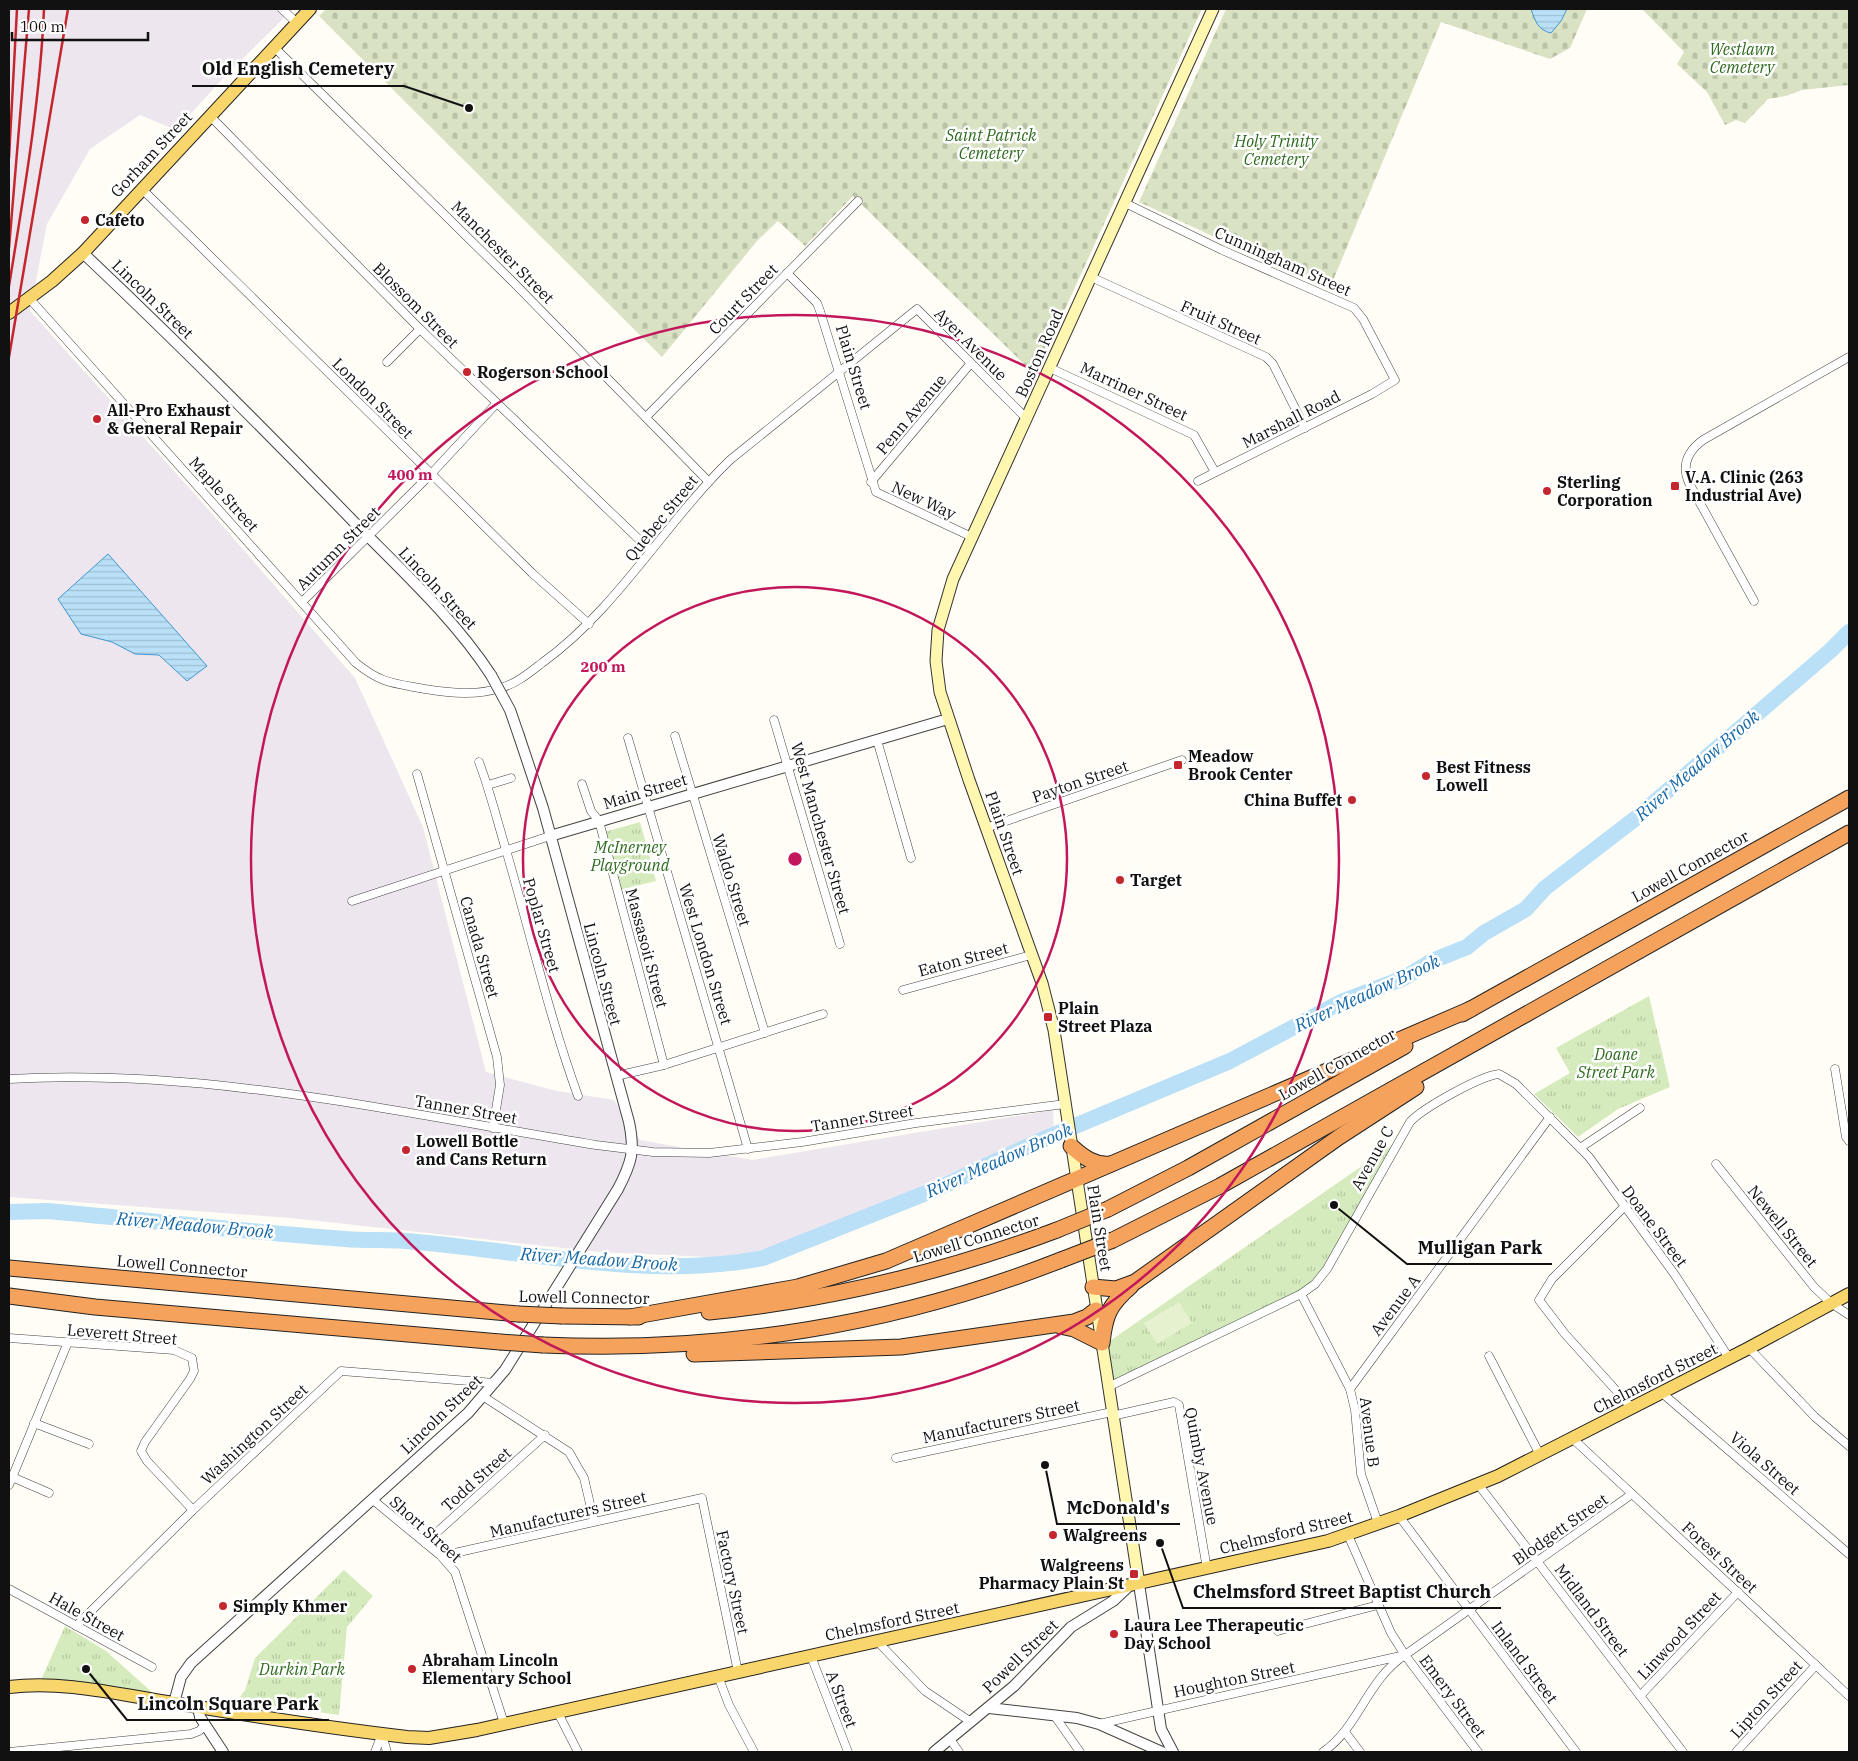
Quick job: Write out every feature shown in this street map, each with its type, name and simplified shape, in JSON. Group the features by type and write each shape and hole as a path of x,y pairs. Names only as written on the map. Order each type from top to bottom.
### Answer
{"highway":[{"name":"Lowell Connector","path":"9,1268 518,1314 630,1317 705,1312 775,1304 864,1288 951,1266 1057,1230 1108,1209 1188,1168 1849,798"},
{"path":"9,1296 94,1307 543,1346 593,1347 698,1344 809,1330 947,1299 1011,1279 1113,1240 1220,1186 1849,833"},
{"path":"630,1317 798,1287 850,1273 903,1254 1471,1009"},
{"path":"1054,1326 1074,1329 1102,1343 1106,1314 1119,1297 1135,1282 1339,1137 1487,1036"},
{"path":"1071,1146 1097,1163 1113,1163"},
{"path":"1093,1287 1116,1288 1135,1282"},
{"path":"593,1347 652,1354 879,1349 931,1344 1054,1326 1083,1319 1096,1310"}],"main road":[{"name":"Gorham Street","path":"9,313 52,281 83,253 141,188 310,9"},
{"name":"Boston Road","path":"948,719 940,692 936,661 938,630 943,605 972,536 1213,9"},
{"name":"Plain Street","path":"948,719 1049,1005 1102,1343 1134,1585"},
{"name":"Chelmsford Street","path":"9,1687 45,1685 120,1694 382,1734 428,1738 477,1730 1312,1546 1348,1535 1478,1484 1540,1455 1749,1348 1849,1294"}],"street":[{"path":"282,9 297,23"},
{"name":"Manchester Street","path":"274,47 518,286 647,416 708,481"},
{"name":"Blossom Street","path":"210,116 496,404 651,551"},
{"name":"London Street","path":"141,188 532,573 589,624"},
{"name":"Court Street","path":"647,416 858,201"},
{"name":"Cunningham Street","path":"1125,203 1229,253 1354,308 1364,319 1394,380"},
{"name":"Lincoln Street","path":"83,253 190,355 369,537 458,630 491,675 510,710 520,736 550,836 629,1122 633,1150 631,1162 618,1189 495,1383 484,1397 374,1500 191,1663 181,1677 174,1703"},
{"name":"Plain Street","path":"787,273 816,303 872,482"},
{"name":"Fruit Street","path":"1091,277 1266,357 1273,364 1306,428"},
{"name":"Maple Street","path":"29,298 356,663 375,678 411,686"},
{"name":"Quebec Street","path":"411,686 457,694 479,693 501,688 525,676 569,644 589,624 708,481 758,436 917,309"},
{"name":"Ayer Avenue","path":"917,309 1027,419"},
{"path":"387,362 420,329"},
{"path":"1754,601 1688,483 1684,469 1688,456 1703,440 1849,357"},
{"name":"Penn Avenue","path":"872,482 971,363"},
{"name":"Marriner Street","path":"1050,368 1194,435 1215,472"},
{"name":"Marshall Road","path":"1198,480 1306,428 1372,394 1394,380"},
{"name":"Autumn Street","path":"302,602 431,474 496,404"},
{"name":"New Way","path":"872,482 879,494 972,536"},
{"name":"Main Street","path":"352,901 506,849 691,793 948,719"},
{"name":"West Manchester Street","path":"774,720 840,944"},
{"name":"Waldo Street","path":"675,736 765,1033"},
{"name":"West London Street","path":"628,738 748,1149"},
{"path":"877,740 911,858"},
{"name":"Payton Street","path":"986,828 1182,760"},
{"name":"Poplar Street","path":"479,762 488,785 559,1042 578,1096"},
{"name":"Canada Street","path":"417,774 497,1057 500,1085 493,1128"},
{"path":"488,785 511,778"},
{"name":"Massasoit Street","path":"582,784 590,810 598,821 664,1065"},
{"name":"Eaton Street","path":"903,990 1031,955"},
{"path":"616,1076 664,1065 823,1014"},
{"path":"1835,1068 1846,1137 1849,1141"},
{"name":"Avenue C","path":"1108,1387 1301,1294 1315,1284 1326,1269 1404,1130 1415,1116 1483,1078 1499,1074 1516,1084 1550,1117"},
{"name":"Tanner Street","path":"9,1079 87,1078 190,1081 290,1093 633,1150 690,1154 748,1149 1065,1104"},
{"path":"1580,1148 1640,1108"},
{"name":"Doane Street","path":"1550,1117 1580,1148 1675,1275 1729,1358"},
{"name":"Avenue A","path":"1350,1389 1550,1117"},
{"name":"Newell Street","path":"1716,1164 1798,1268 1831,1303 1849,1315"},
{"path":"1624,1207 1552,1279 1539,1300 1565,1334 1632,1408"},
{"name":"Avenue B","path":"1301,1294 1350,1389 1355,1410 1361,1474 1378,1524"},
{"name":"Leverett Street","path":"9,1338 174,1350 192,1358 194,1371 190,1379 145,1442 142,1451 146,1461 193,1510"},
{"path":"9,1486 68,1342"},
{"path":"1749,1348 1815,1417 1849,1446"},
{"path":"1489,1356 1540,1455"},
{"name":"Washington Street","path":"76,1626 193,1510 341,1371 495,1383"},
{"name":"Viola Street","path":"1662,1393 1849,1554"},
{"path":"484,1397 564,1448 579,1468 594,1521"},
{"name":"Quimby Avenue","path":"1112,1414 1174,1402 1179,1405 1207,1569"},
{"name":"Manufacturers Street","path":"896,1458 1112,1414"},
{"path":"34,1423 89,1444"},
{"name":"Todd Street","path":"425,1542 545,1435"},
{"name":"Forest Street","path":"1572,1438 1849,1696"},
{"path":"12,1476 50,1493"},
{"name":"Midland Street","path":"1478,1484 1683,1752"},
{"name":"Blodgett Street","path":"1323,1752 1345,1732 1382,1674 1632,1494"},
{"name":"Manufacturers Street","path":"441,1556 702,1498"},
{"name":"Factory Street","path":"702,1498 738,1672"},
{"name":"Short Street","path":"374,1500 450,1565 459,1582 504,1723"},
{"name":"Inland Street","path":"1399,1516 1576,1752"},
{"name":"Emery Street","path":"1348,1535 1378,1605 1405,1656 1478,1752"},
{"name":"Plain Street","path":"1134,1585 1162,1729 1173,1752"},
{"name":"Powell Street","path":"934,1752 1024,1677 1071,1627 1113,1601 1134,1585"},
{"name":"Hale Street","path":"9,1589 152,1667"},
{"name":"Linwood Street","path":"1640,1696 1738,1592"},
{"path":"1278,1631 1378,1605"},
{"path":"877,1641 925,1691 971,1722"},
{"name":"A Street","path":"811,1656 848,1752"},
{"name":"Houghton Street","path":"1098,1724 1405,1656"},
{"name":"Lipton Street","path":"1736,1752 1816,1665"},
{"path":"718,1676 729,1706 754,1752"},
{"path":"198,1706 200,1718 223,1752"},
{"path":"989,1708 1077,1718 1098,1724 1162,1752"},
{"path":"557,1711 578,1752"},
{"path":"1054,1715 1080,1752"},
{"path":"9,1752 46,1750 191,1734 199,1731 205,1724"},
{"path":"1345,1732 1360,1752"},
{"path":"375,1752 382,1734"},
{"path":"382,1734 387,1752"},
{"path":"950,1739 959,1752"}],"shaded area":[{"path":"9,9 292,10 227,74 176,130 140,115 90,149 47,224 30,311 200,500 355,678 423,827 486,1072 557,1091 614,1100 640,1140 752,1160 1053,1110 1054,1129 791,1242 730,1258 600,1252 291,1218 9,1197"}],"green space":[{"name":"Saint Patrick Cemetery","path":"326,9 1202,9 1035,375 853,196 805,246 778,221 757,241 662,357 319,16"},
{"name":"Holy Trinity Cemetery","path":"1226,9 1587,9 1570,48 1550,59 1441,22 1329,290 1139,202"},
{"name":"Westlawn Cemetery","path":"1642,9 1849,9 1849,85 1802,90 1786,96 1768,99 1745,123 1736,120 1725,125 1707,92 1677,64 1684,52"},
{"name":"McInerney Playground","path":"640,822 656,881 619,890 604,832"},
{"name":"Doane Street Park","path":"1649,996 1670,1087 1618,1109 1578,1137 1534,1094 1570,1073 1556,1048"},
{"path":"1398,1141 1315,1284 1108,1387 1107,1343"},
{"path":"1179,1302 1192,1323 1157,1344 1144,1323"},
{"name":"Durkin Park","path":"344,1570 373,1596 347,1627 339,1715 237,1701 245,1690 255,1658"},
{"path":"65,1626 106,1651 164,1703 38,1687"}],"water":[{"path":"1531,9 1567,9 1561,21 1551,33 1540,27"},
{"path":"108,554 207,666 187,681 159,655 135,654 112,642 81,634 58,599"}],"waterway":[{"name":"River Meadow Brook","path":"9,1212 48,1211 354,1240 408,1241 590,1262 634,1265 678,1266 721,1264 763,1258 941,1187 1037,1142 1230,1061 1341,1002 1404,978 1432,961 1467,947 1484,933 1526,909 1545,888 1636,818 1830,651 1849,632"}],"railway":[{"path":"9,158 17,9"},
{"path":"9,248 29,9"},
{"path":"9,286 35,113 44,9"},
{"path":"9,357 68,9"}],"place":[{"name":"Old English Cemetery","path":"469,108"},
{"name":"Cafeto","path":"85,220"},
{"name":"Rogerson School","path":"467,372"},
{"name":"All-Pro Exhaust & General Repair","path":"97,419"},
{"name":"V.A. Clinic (263 Industrial Ave)","path":"1675,486"},
{"name":"Sterling Corporation","path":"1547,491"},
{"name":"Meadow Brook Center","path":"1178,765"},
{"name":"Best Fitness Lowell","path":"1426,776"},
{"name":"China Buffet","path":"1352,800"},
{"name":"Target","path":"1120,880"},
{"name":"Plain Street Plaza","path":"1048,1017"},
{"name":"Lowell Bottle and Cans Return","path":"406,1150"},
{"name":"Mulligan Park","path":"1334,1205"},
{"name":"McDonald's","path":"1045,1465"},
{"name":"Walgreens","path":"1053,1535"},
{"name":"Chelmsford Street Baptist Church","path":"1160,1543"},
{"name":"Walgreens Pharmacy Plain St","path":"1134,1574"},
{"name":"Simply Khmer","path":"223,1606"},
{"name":"Laura Lee Therapeutic Day School","path":"1114,1634"},
{"name":"Lincoln Square Park","path":"86,1669"},
{"name":"Abraham Lincoln Elementary School","path":"412,1669"}]}
